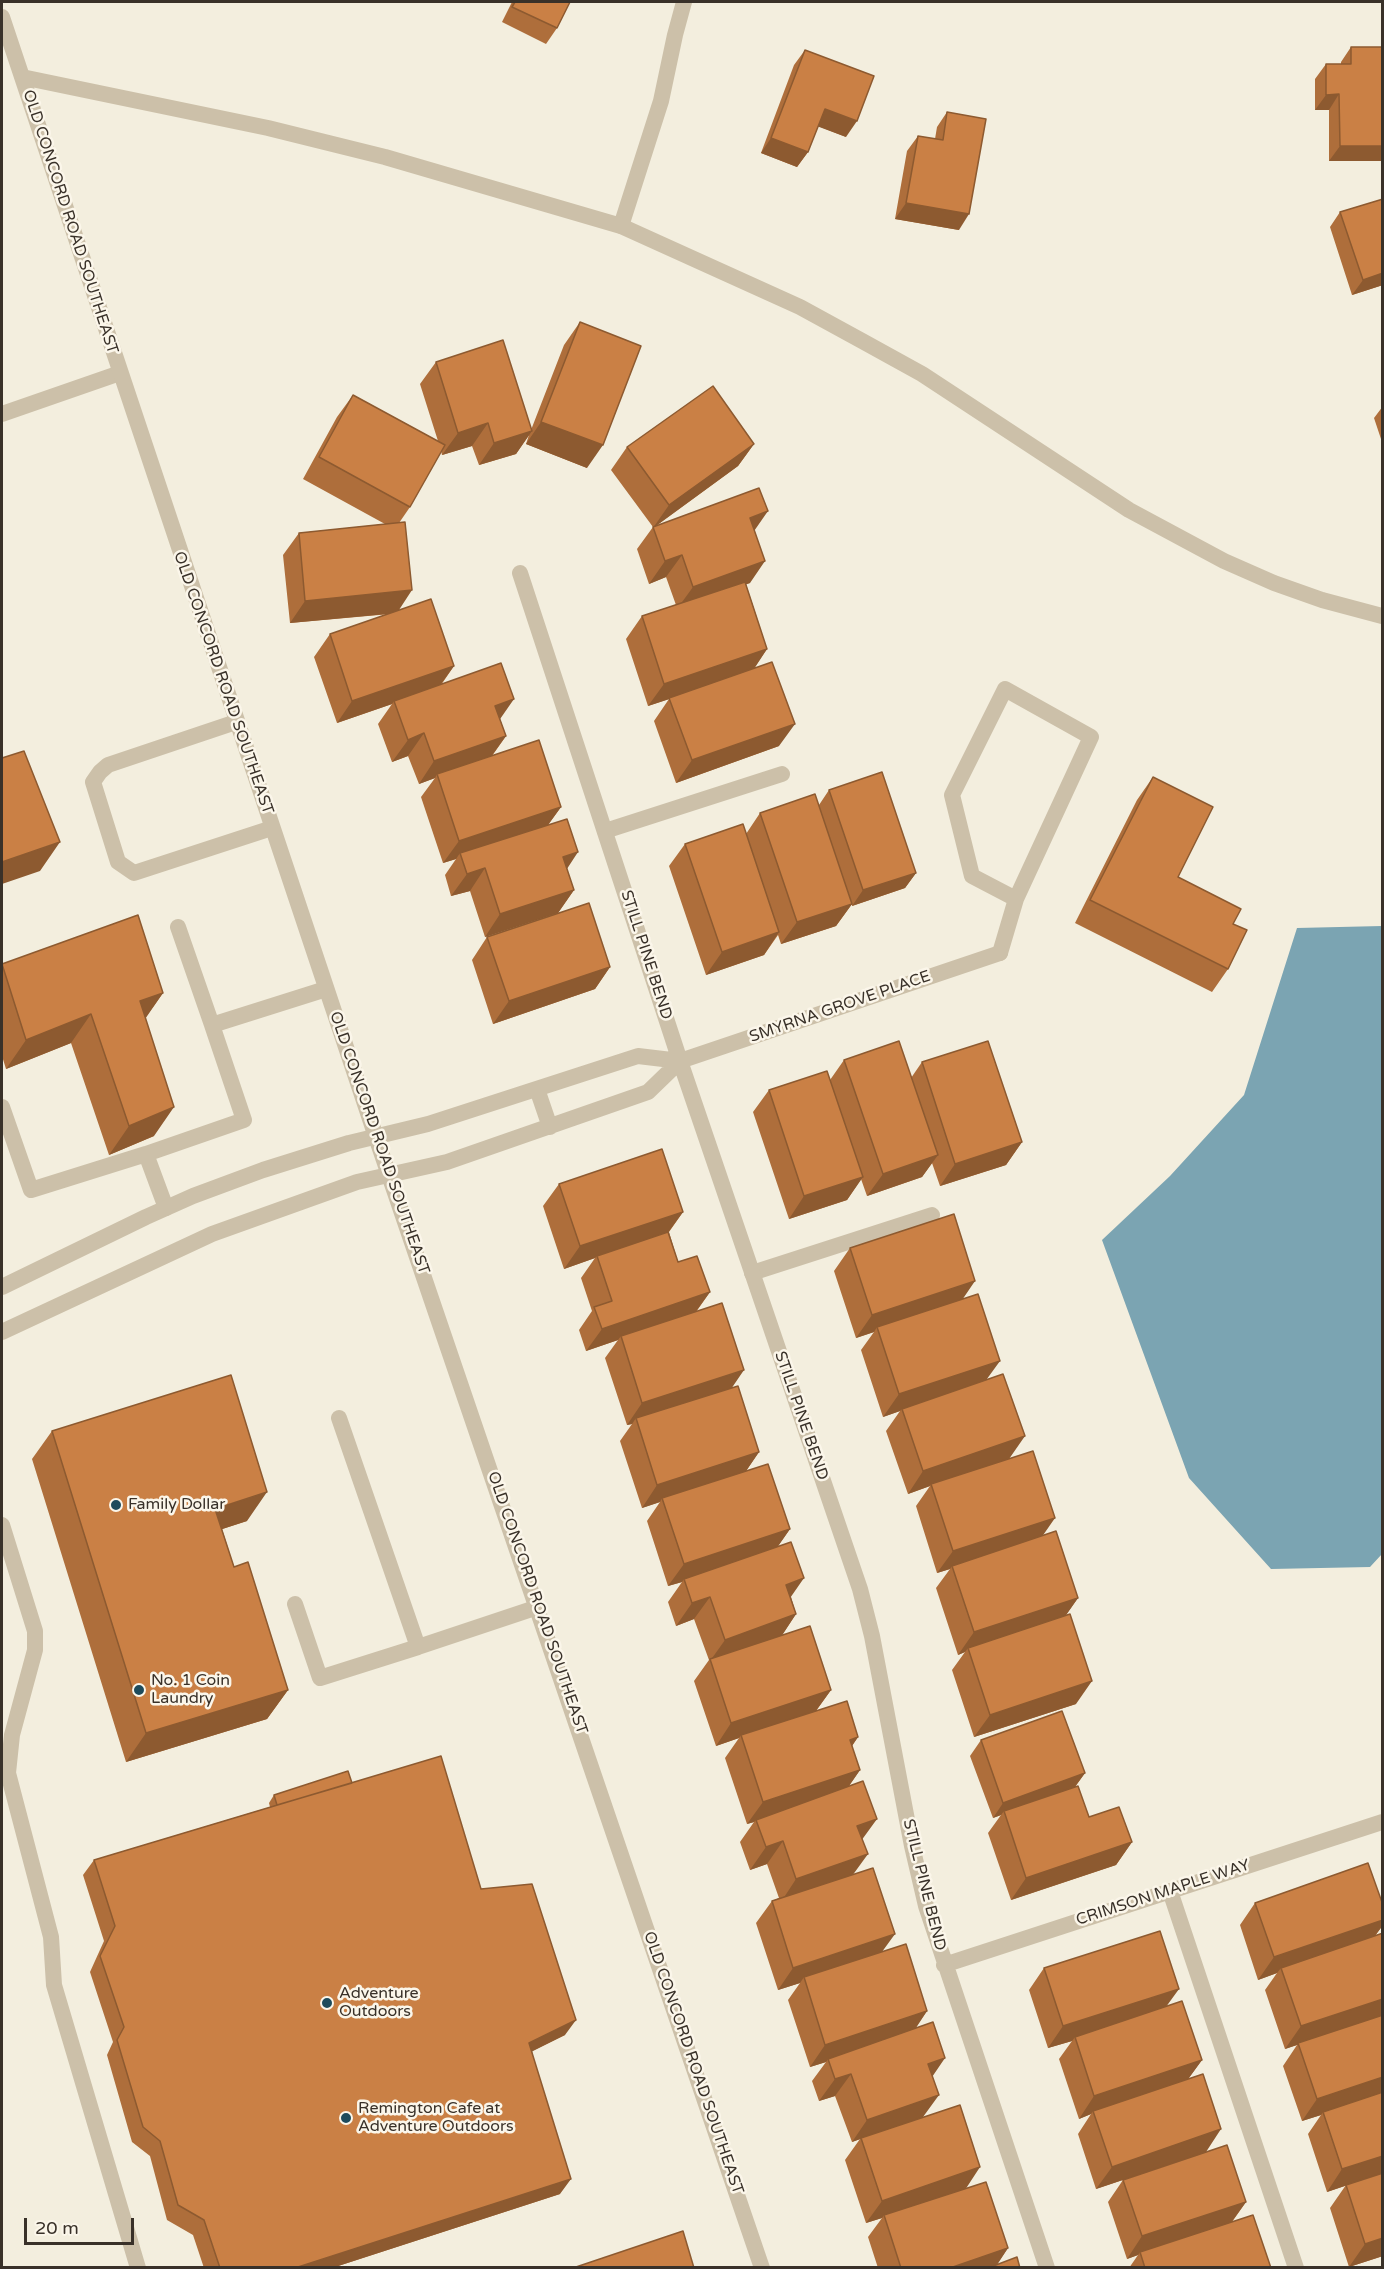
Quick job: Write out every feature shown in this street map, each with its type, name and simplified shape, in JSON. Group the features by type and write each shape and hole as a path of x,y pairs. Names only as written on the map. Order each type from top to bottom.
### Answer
{"street":[{"path":"621,226 661,101 684,2"},
{"name":"OLD CONCORD ROAD SOUTHEAST","path":"2,17 326,989 762,2268"},
{"path":"22,77 186,109 385,157 621,226 779,298 874,347 922,374 1129,510 1224,561 1274,584 1322,600 1383,616"},
{"path":"2,414 120,373"},
{"name":"STILL PINE BEND","path":"520,573 680,1060 860,1589 872,1636 912,1846 926,1906 1047,2268"},
{"path":"1005,689 1090,737 1016,899 972,876 952,795 1005,689"},
{"path":"236,722 108,765 100,772 93,782 118,862 134,873 272,828"},
{"path":"605,831 782,774"},
{"name":"SMYRNA GROVE PLACE","path":"2,1287 166,1208 263,1170 349,1143 428,1124 638,1056 680,1060 1000,953 1016,899"},
{"path":"2,1107 31,1190 244,1120 178,927"},
{"path":"212,1025 326,989"},
{"name":"SMYRNA GROVE PLACE","path":"2,1332 212,1234 357,1182 447,1162 648,1092 680,1060"},
{"path":"537,1089 550,1127"},
{"path":"146,1154 166,1208"},
{"path":"752,1273 932,1215"},
{"path":"339,1418 418,1647"},
{"path":"2,1525 35,1631 35,1650 12,1735 8,1773 51,1937 54,1985 138,2268"},
{"path":"295,1604 320,1678 538,1607"},
{"name":"CRIMSON MAPLE WAY","path":"945,1965 1383,1822"},
{"path":"1170,1891 1296,2268"}],"water":[{"path":"1382,926 1382,1554 1370,1567 1271,1569 1189,1478 1102,1240 1170,1176 1244,1095 1297,928"}],"building":[{"path":"515,2 570,2 557,28 512,7"},
{"path":"1351,47 1383,47 1383,146 1340,146 1339,94 1326,95 1326,64 1351,64"},
{"path":"805,50 874,76 857,121 825,109 808,152 771,138"},
{"path":"947,112 986,119 969,214 906,203 918,136 943,140"},
{"path":"1383,199 1383,273 1363,280 1340,212"},
{"path":"580,322 641,346 603,445 541,422"},
{"path":"503,340 532,431 494,443 488,423 458,433 436,362"},
{"path":"713,386 754,444 669,505 627,447"},
{"path":"353,395 445,445 410,507 319,457"},
{"path":"759,488 768,511 750,518 765,561 693,587 682,555 665,561 653,527"},
{"path":"405,522 412,590 305,601 299,533"},
{"path":"745,582 767,649 664,684 642,616"},
{"path":"431,599 454,666 352,701 330,634"},
{"path":"772,662 795,724 692,760 669,698"},
{"path":"501,663 514,699 495,706 506,736 434,761 424,733 408,740 394,701"},
{"path":"539,740 561,807 459,841 437,774"},
{"path":"24,751 60,842 2,862 2,758"},
{"path":"882,772 916,873 863,890 829,790"},
{"path":"1153,777 1213,807 1178,877 1241,909 1233,924 1247,930 1228,969 1090,900"},
{"path":"815,794 852,904 797,922 760,813"},
{"path":"567,819 578,852 563,857 574,890 500,914 485,868 467,874 460,853"},
{"path":"743,824 779,932 722,952 685,844"},
{"path":"589,903 610,967 509,1001 487,937"},
{"path":"138,915 163,993 140,1001 174,1107 129,1126 91,1014 26,1040 2,964"},
{"path":"899,1041 938,1155 883,1174 844,1060"},
{"path":"988,1041 1022,1142 955,1164 922,1062"},
{"path":"827,1071 863,1177 804,1196 769,1090"},
{"path":"662,1149 683,1212 580,1246 559,1184"},
{"path":"954,1214 975,1281 872,1315 850,1248"},
{"path":"668,1232 678,1262 697,1256 710,1292 602,1329 594,1307 612,1301 597,1256"},
{"path":"978,1294 1000,1361 899,1394 877,1327"},
{"path":"722,1303 744,1370 642,1403 621,1336"},
{"path":"1003,1374 1025,1436 923,1471 902,1409"},
{"path":"231,1375 267,1492 215,1509 234,1567 248,1562 288,1690 146,1733 52,1431"},
{"path":"738,1386 759,1452 657,1485 636,1418"},
{"path":"1033,1451 1055,1518 953,1551 931,1484"},
{"path":"768,1464 790,1529 684,1564 662,1498"},
{"path":"1056,1531 1078,1598 974,1632 952,1566"},
{"path":"791,1542 804,1578 786,1585 796,1614 725,1640 710,1597 692,1603 684,1579"},
{"path":"1070,1614 1092,1681 990,1715 968,1648"},
{"path":"810,1626 831,1690 731,1723 710,1659"},
{"path":"847,1701 858,1737 850,1740 860,1770 763,1802 741,1735"},
{"path":"1062,1711 1085,1773 1003,1803 981,1740"},
{"name":"Adventure Outdoors","path":"441,1756 481,1889 532,1884 576,2020 529,2043 571,2179 295,2268 220,2268 204,2220 178,2205 160,2141 143,2127 117,2040 124,2027 100,1956 115,1926 94,1860"},
{"path":"348,1771 352,1783 277,1805 274,1795"},
{"path":"863,1781 877,1819 857,1826 868,1854 796,1879 783,1841 766,1847 756,1820"},
{"path":"1078,1786 1089,1817 1119,1807 1132,1842 1026,1878 1004,1811"},
{"path":"1368,1863 1383,1905 1383,1920 1274,1957 1255,1903"},
{"path":"873,1868 895,1934 793,1968 772,1901"},
{"path":"1160,1931 1179,1989 1063,2026 1044,1968"},
{"path":"1383,1933 1383,1999 1301,2026 1281,1968"},
{"path":"906,1944 927,2011 825,2045 804,1977"},
{"path":"1182,2001 1202,2060 1094,2096 1075,2037"},
{"path":"1383,2015 1383,2077 1317,2099 1298,2043"},
{"path":"933,2022 945,2058 928,2064 939,2095 867,2120 851,2074 835,2079 828,2059"},
{"path":"1203,2074 1221,2129 1112,2167 1093,2111"},
{"path":"1383,2092 1383,2156 1342,2169 1323,2112"},
{"path":"960,2105 980,2167 882,2201 861,2138"},
{"path":"1227,2145 1246,2202 1142,2236 1123,2180"},
{"path":"1383,2173 1383,2238 1365,2244 1346,2185"},
{"path":"986,2182 1008,2248 950,2268 901,2268 884,2215"},
{"path":"1253,2215 1271,2268 1145,2268 1140,2252"},
{"path":"683,2231 694,2268 573,2268"},
{"path":"1017,2257 1020,2268 988,2268"}],"place":[{"name":"Family Dollar","path":"116,1505"},
{"name":"No. 1 Coin Laundry","path":"139,1690"},
{"name":"Adventure Outdoors","path":"327,2003"},
{"name":"Remington Cafe at Adventure Outdoors","path":"346,2118"}]}
